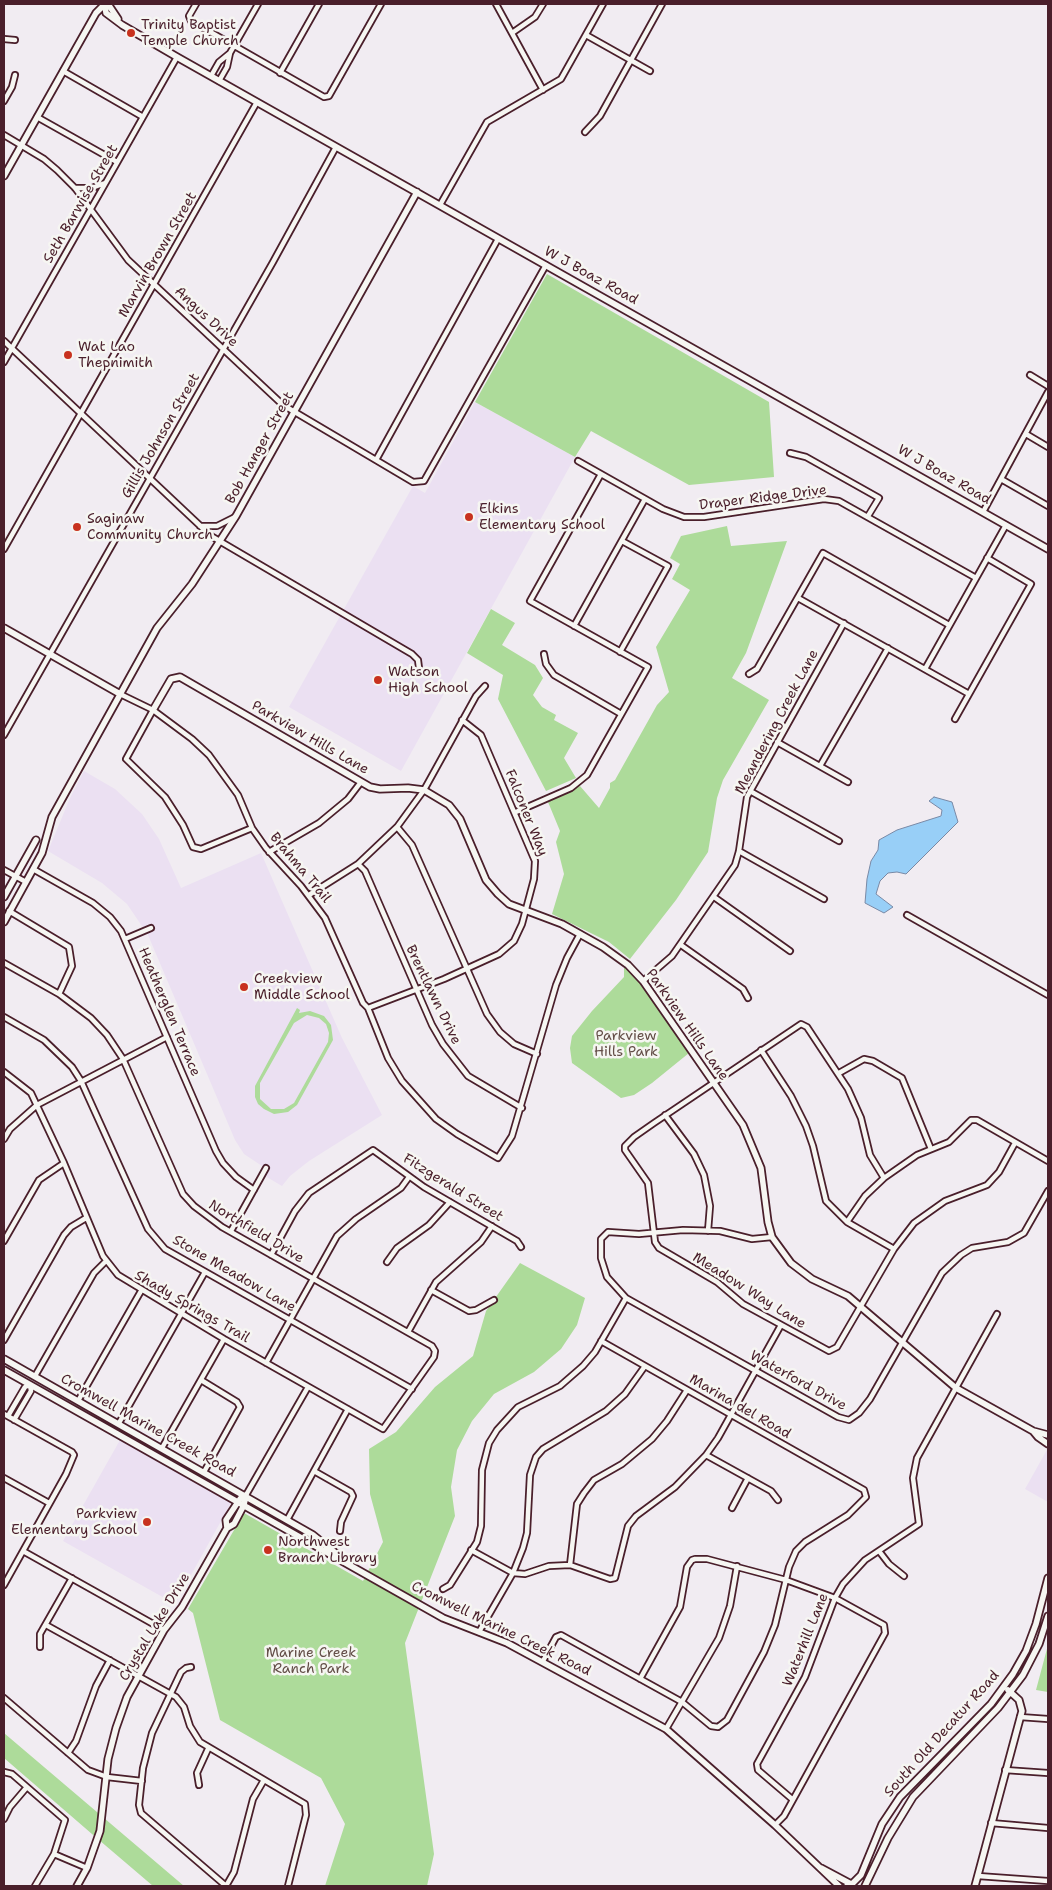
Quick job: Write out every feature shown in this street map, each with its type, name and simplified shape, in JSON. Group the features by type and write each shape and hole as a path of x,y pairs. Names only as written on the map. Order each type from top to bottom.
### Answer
{"street":[{"path":"4,176 96,14 104,4"},
{"name":"W J Boaz Road","path":"104,4 122,25 177,57 1048,549"},
{"path":"196,4 190,19 320,96 327,97 381,4"},
{"path":"220,81 227,67 230,53 258,4"},
{"path":"280,73 319,4"},
{"path":"496,4 543,90"},
{"path":"512,33 535,17 543,4"},
{"path":"440,205 487,122 561,78 603,4"},
{"path":"585,132 600,116 662,4"},
{"path":"586,35 650,71"},
{"path":"4,39 15,40"},
{"path":"211,76 219,62 230,53"},
{"name":"Seth Barwise Street","path":"4,362 177,57"},
{"path":"63,72 143,117"},
{"path":"4,100 12,87 15,75"},
{"name":"Marvin Brown Street","path":"4,549 257,102"},
{"path":"37,117 117,162"},
{"name":"Angus Drive","path":"4,135 44,159 75,188 123,254 294,413 413,482 419,483 424,481 428,475 546,265"},
{"name":"Gillis Johnson Street","path":"4,736 224,349 336,146"},
{"path":"75,188 96,188 105,183"},
{"name":"Bob Hanger Street","path":"4,922 42,853 52,817 157,628 192,584 220,543 417,192"},
{"path":"376,460 498,238"},
{"path":"4,341 220,543 412,654 418,660 419,668"},
{"path":"1030,375 1048,386"},
{"path":"983,512 1048,392"},
{"path":"1026,434 1048,447"},
{"path":"790,453 806,457 879,498 868,516"},
{"name":"Draper Ridge Drive","path":"578,461 645,499 684,518 704,517 824,500 839,501 976,578"},
{"path":"516,812 571,788 587,775 648,667 530,601 601,474"},
{"path":"1001,479 1048,506"},
{"path":"574,626 645,499"},
{"path":"200,526 217,526 236,516"},
{"path":"925,669 1006,525"},
{"path":"620,652 668,566 622,541"},
{"path":"749,674 758,669 823,553 950,625"},
{"path":"955,719 1031,584 987,558"},
{"path":"798,598 969,694"},
{"name":"Meandering Creek Lane","path":"643,981 667,962 681,945 735,865 740,851 745,802 844,623"},
{"name":"Brahma Trail","path":"4,628 120,694 153,710 192,738 209,755 238,795 252,828 269,852 309,895 325,918 363,1003 368,1008 388,1058 415,1098 436,1119 457,1134 498,1158 512,1136 522,1108"},
{"path":"820,766 888,648"},
{"path":"544,654 546,664 554,675 621,714"},
{"name":"Parkview Hills Lane","path":"252,828 196,850 165,797 126,759 171,679 180,677 361,782 380,790 408,788 424,790 449,805 460,819 486,880 509,904 551,919 607,949 628,965 643,981 743,1126 756,1155 764,1182 768,1222 772,1237 782,1252 812,1279 837,1289 860,1306 956,1388 1033,1431 1048,1444"},
{"path":"309,895 358,864 398,827 424,790 476,696 485,686"},
{"name":"Falconer Way","path":"368,1008 417,989 504,950 518,934 526,911 534,879 535,861 516,812 481,735 462,720"},
{"path":"777,742 848,782"},
{"path":"269,852 319,823 348,799 361,782"},
{"path":"750,791 839,841"},
{"path":"398,827 412,845 487,1014 500,1032 514,1044 537,1054"},
{"path":"4,897 36,840"},
{"path":"740,851 824,899"},
{"name":"Brentlawn Drive","path":"358,864 364,872 432,1025 455,1062 468,1076 522,1108"},
{"name":"Heatherglen Terrace","path":"33,869 93,903 110,917 125,939 223,1163 236,1177 254,1190"},
{"path":"4,870 26,882"},
{"path":"714,897 790,951"},
{"path":"10,911 69,947 72,966 59,994"},
{"path":"907,915 1048,995"},
{"path":"125,939 152,928"},
{"path":"522,1108 556,985 567,958 580,934"},
{"path":"681,945 743,989 748,998"},
{"name":"Northfield Drive","path":"4,963 59,994 91,1018 107,1035 123,1059 183,1194 206,1217 432,1346 435,1351 426,1370 412,1389"},
{"name":"Stone Meadow Lane","path":"4,1017 50,1045 67,1061 81,1081 148,1229 165,1248 412,1389"},
{"path":"708,1231 710,1206 704,1175 694,1154 665,1115 799,1024 804,1024 807,1027 839,1072 861,1118 870,1155 884,1178"},
{"path":"4,1140 10,1129 36,1105 167,1038"},
{"path":"761,1050 791,1096 810,1136 826,1201 846,1222 894,1248"},
{"path":"839,1072 864,1059 902,1078 931,1149"},
{"name":"Shady Springs Trail","path":"4,1072 31,1093 64,1163 106,1261 118,1275 224,1339 383,1429 412,1389"},
{"name":"Meadow Way Lane","path":"665,1115 634,1137 625,1146 625,1150 648,1183 656,1242 665,1253 711,1279 740,1301 826,1351 837,1347 894,1248 914,1223 945,1201 976,1191 991,1182 1015,1142"},
{"path":"846,1222 865,1196 884,1178 917,1155 950,1142 968,1121 973,1120 1048,1161"},
{"name":"Fitzgerald Street","path":"271,1255 295,1211 309,1193 371,1150 376,1150 409,1178 517,1241 521,1247"},
{"path":"4,1241 39,1180 64,1163"},
{"path":"231,1231 266,1168"},
{"path":"266,1363 341,1231 402,1188 409,1178"},
{"name":"Waterford Drive","path":"654,1233 608,1232 604,1234 600,1245 602,1265 611,1283 626,1298 838,1417 849,1420 864,1408 939,1277 952,1262 972,1248 1008,1242 1020,1237 1031,1224 1048,1190"},
{"path":"387,1262 397,1248 430,1225 450,1202"},
{"path":"4,1340 64,1235 71,1227 86,1218"},
{"path":"408,1332 436,1282 481,1242 492,1226"},
{"path":"654,1233 683,1230 708,1231 752,1239 772,1237"},
{"path":"4,1585 74,1455 72,1452 6,1415 25,1387 30,1385 94,1273 106,1261"},
{"path":"119,1423 205,1272"},
{"path":"431,1290 469,1311 476,1310 494,1300"},
{"path":"78,1401 142,1291"},
{"path":"443,1589 450,1584 477,1542 481,1526 481,1486 484,1459 497,1430 518,1407 560,1386 588,1362 626,1298"},
{"name":"Waterhill Lane","path":"792,1799 758,1770 757,1766 806,1677 835,1598 850,1575 879,1551 919,1524 914,1468 997,1314"},
{"path":"471,1550 513,1573 525,1574 549,1566 570,1565 610,1579 615,1578 628,1526 636,1516 675,1487 706,1455 731,1415 781,1325"},
{"path":"158,1456 224,1339"},
{"name":"Marina del Road","path":"601,1341 864,1490 866,1494 863,1502 800,1546 792,1558 786,1580"},
{"name":"Cromwell Marine Creek Road","path":"4,1359 314,1535 355,1569"},
{"path":"479,1632 513,1573 527,1533 530,1475 536,1457 543,1449 606,1411 625,1394 645,1366"},
{"name":"Cromwell Marine Creek Road","path":"4,1370 441,1616 543,1661 666,1729 775,1825 839,1886"},
{"path":"201,1380 240,1405 204,1472"},
{"path":"14,1420 31,1391 30,1385"},
{"path":"237,1501 246,1495 308,1387"},
{"path":"570,1565 577,1504 584,1492 594,1480 622,1464 652,1439 667,1421 687,1390"},
{"path":"287,1520 348,1409"},
{"name":"Parkview Hills Lane","path":"1033,1431 1048,1435"},
{"path":"706,1455 771,1491 778,1500"},
{"path":"314,1471 351,1492 353,1496 341,1522 340,1531"},
{"path":"4,1478 49,1503"},
{"path":"732,1508 748,1478"},
{"name":"Crystal Lake Drive","path":"76,1886 87,1868 100,1831 116,1728 139,1676 164,1630 182,1607 227,1528 234,1524 244,1505 246,1495"},
{"name":"Crystal Lake Drive","path":"227,1528 226,1520 237,1501"},
{"path":"23,1550 164,1630"},
{"path":"879,1551 889,1564 904,1576"},
{"path":"640,1679 680,1607 687,1567 692,1560 708,1558 786,1580 835,1598 886,1626 885,1633 784,1816 775,1825"},
{"path":"666,1729 725,1623 737,1566"},
{"path":"40,1648 39,1638 72,1578"},
{"name":"South Old Decatur Road","path":"852,1885 859,1877 882,1824 910,1785 1004,1687 1028,1646 1048,1578"},
{"path":"543,1661 556,1637 561,1635 682,1702 716,1728 727,1720 764,1652 775,1625 786,1580"},
{"name":"South Old Decatur Road","path":"864,1886 888,1838 917,1792 1011,1692 1023,1675 1039,1644 1048,1616"},
{"path":"46,1625 170,1694 180,1701 194,1735 208,1749 300,1800 306,1807 288,1886"},
{"path":"68,1753 76,1741 96,1686 110,1660"},
{"path":"191,1667 181,1672 152,1733 142,1781 140,1809 145,1817 226,1886 234,1872 253,1799 264,1780"},
{"path":"1004,1687 1011,1692"},
{"name":"South Old Decatur Road","path":"1011,1692 1021,1702 1020,1717"},
{"path":"4,1698 88,1770 107,1777 142,1781"},
{"path":"975,1886 1020,1717 1048,1719"},
{"path":"199,1785 197,1773 208,1749"},
{"path":"1005,1770 1048,1773"},
{"path":"4,1772 12,1774 65,1820 54,1854 36,1886"},
{"path":"910,1785 917,1792"},
{"path":"4,1818 10,1806 27,1787"},
{"path":"991,1824 1048,1828"},
{"path":"54,1854 87,1868"},
{"name":"Cromwell Marine Creek Road","path":"821,1868 852,1885"},
{"path":"978,1876 1048,1881"}],"shaded area":[{"path":"475,402 575,457 401,771 289,707 413,486 425,493"},
{"name":"Creekview Middle School","path":"84,771 115,789 142,814 159,839 181,888 261,853 342,1038 382,1115 309,1161 290,1176 282,1186 265,1176 268,1170 244,1154 235,1140 148,935 127,904 102,883 48,851 70,798"},
{"name":"Parkview Elementary School","path":"120,1440 231,1503 175,1604 63,1541"},
{"path":"1048,1448 1048,1502 1025,1489"}],"green space":[{"path":"547,274 769,402 774,477 689,485 591,431 575,457 475,402"},
{"path":"727,526 731,546 787,541 746,653 732,678 769,700 723,780 717,798 708,852 676,900 630,959 609,942 552,914 564,874 556,842 560,831 548,802 580,786 599,808 610,788 610,783 615,780 657,705 669,692 656,647 690,590 672,579 680,564 670,558 681,536"},
{"path":"491,609 515,623 502,645 535,665 543,678 533,695 542,707 556,715 554,720 578,733 564,758 576,778 546,791 498,699 503,675 467,653"},
{"name":"Parkview Hills Park","path":"624,968 627,968 643,986 689,1053 634,1095 621,1098 572,1063 570,1048 572,1036 592,1011 624,977"},
{"path":"297,1008 300,1010 299,1013 310,1011 324,1016 331,1025 333,1040 297,1105 288,1112 274,1114 258,1104 255,1097 255,1086","holes":["307,1015 319,1018 326,1024 329,1033 328,1042 294,1103 284,1109 271,1109 260,1099 260,1083 294,1023"]},
{"name":"Marine Creek Ranch Park","path":"520,1263 585,1298 577,1325 561,1349 534,1372 494,1394 472,1421 457,1450 451,1487 455,1516 405,1643 434,1854 427,1886 325,1886 345,1824 321,1778 220,1720 193,1613 188,1609 244,1513 363,1581 383,1542 370,1494 369,1449 396,1432 435,1387 473,1356 486,1311"},
{"path":"1048,1645 1048,1692 1036,1690"},
{"path":"4,1733 184,1886 153,1886 4,1758"}],"water":[{"path":"934,797 952,802 958,822 906,874 888,873 880,881 876,894 893,907 884,913 865,903 871,861 878,850 879,840 897,830 941,816 942,810 929,801"}],"place":[{"name":"Trinity Baptist Temple Church","path":"131,33"},
{"name":"Wat Lao Thepnimith","path":"68,355"},
{"name":"Elkins Elementary School","path":"469,517"},
{"name":"Saginaw Community Church","path":"77,527"},
{"name":"Watson High School","path":"378,680"},
{"name":"Creekview Middle School","path":"244,987"},
{"name":"Parkview Elementary School","path":"147,1522"},
{"name":"Northwest Branch Library","path":"268,1550"}]}
